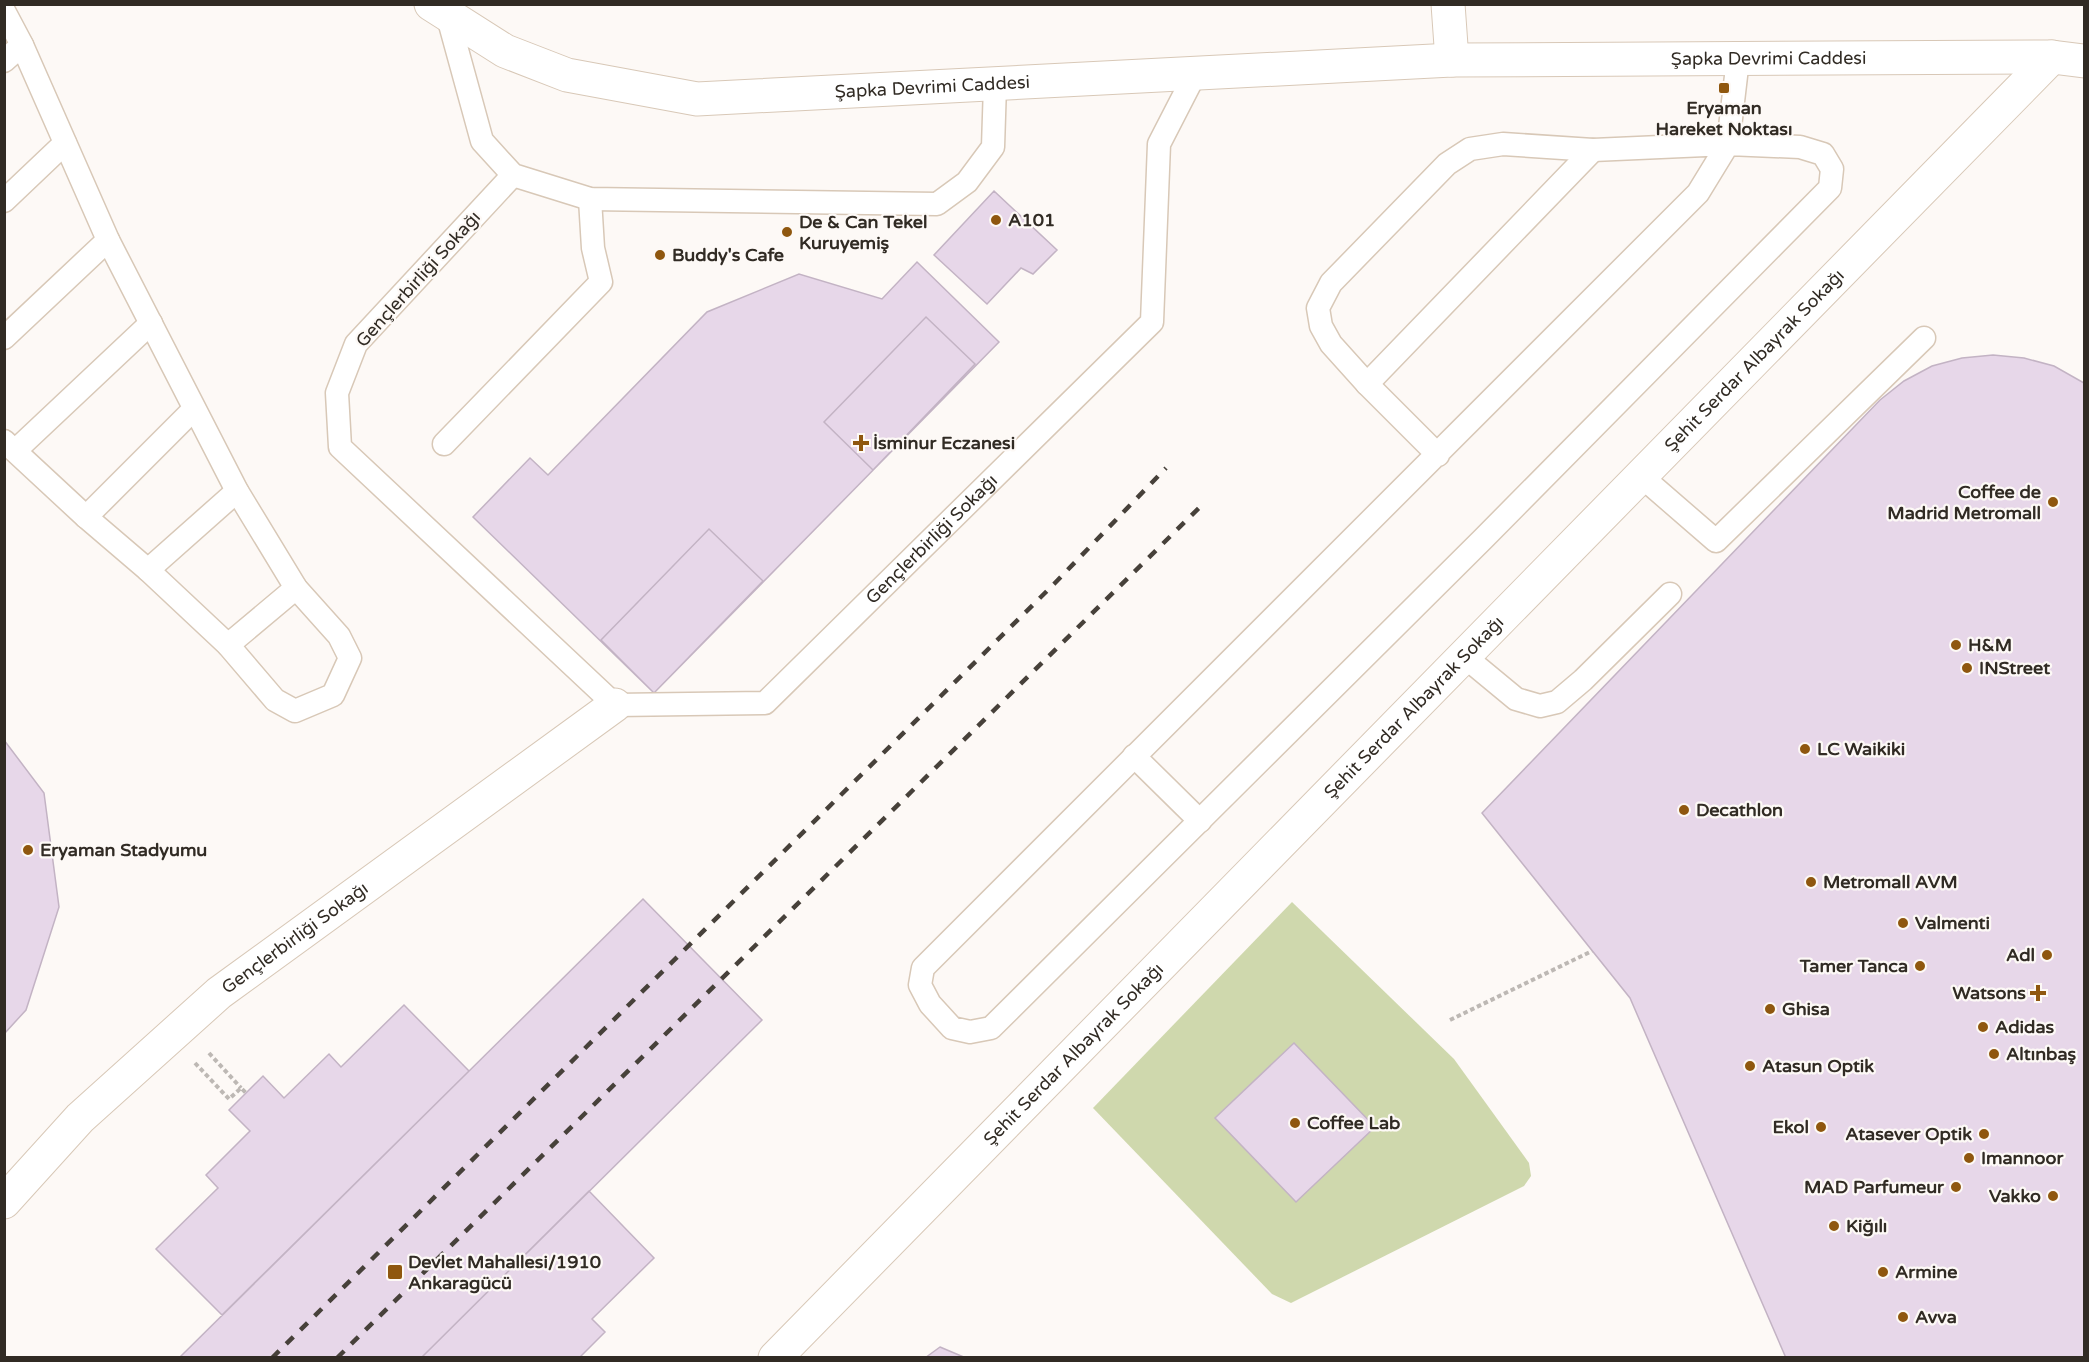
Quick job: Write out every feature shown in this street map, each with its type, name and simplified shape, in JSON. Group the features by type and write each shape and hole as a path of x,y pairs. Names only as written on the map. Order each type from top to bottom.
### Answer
{"street":[{"path":"1448,4 1452,60"},
{"name":"Şapka Devrimi Caddesi","path":"440,11 506,51 567,75 697,99 1452,60 2052,57 2085,61"},
{"name":"Şehit Serdar Albayrak Sokağı","path":"775,1358 2052,57"},
{"name":"Gençlerbirliği Sokağı","path":"4,1202 80,1118 219,993 615,705"}],"lane":[{"path":"4,11 22,45 108,240 151,323 194,409 237,491 296,588 339,636 350,658 333,695 295,711 275,700 228,645 10,446 151,323"},
{"path":"440,11 482,141 513,175 590,199 937,204 967,182 993,147 995,85"},
{"path":"4,62 22,45"},
{"path":"1438,455 1367,384 1332,344 1321,326 1318,308 1331,283 1447,164 1470,149 1503,144 1593,150 1728,144 1800,147 1823,154 1832,169 1830,188 1483,539 991,1028 970,1032 952,1028 930,1004 920,985 923,968 1438,455 1698,192 1728,144 1738,59"},
{"name":"Gençlerbirliği Sokağı","path":"513,175 356,344 337,393 340,447 615,705 765,704 1152,322 1159,144 1195,74"},
{"path":"4,201 65,143"},
{"path":"1367,384 1593,150"},
{"path":"444,444 601,282 593,248 590,199"},
{"path":"4,338 108,240"},
{"path":"1641,476 1716,541 1924,338"},
{"path":"86,517 194,409"},
{"path":"148,570 237,491"},
{"path":"228,645 296,588"},
{"path":"1464,656 1516,699 1540,706 1557,702 1583,680 1670,594"},
{"path":"1134,756 1200,821"}],"path":[{"path":"1450,1020 1592,951"},
{"path":"205,1048 246,1093"},
{"path":"192,1060 229,1099 241,1088"}],"green space":[{"path":"1292,902 1454,1059 1529,1163 1531,1176 1524,1186 1291,1303 1272,1294 1093,1108"}],"building":[{"name":"A101","path":"994,191 1057,250 1033,274 1021,268 987,304 934,255"},
{"path":"917,262 999,342 654,693 473,517 530,458 548,475 707,312 799,274 882,299"},
{"path":"926,317 975,364 873,470 824,422"},
{"name":"Metromall AVM","path":"1993,355 2024,358 2054,366 2084,383 2084,1358 1786,1358 1630,998 1482,813 1880,400 1904,381 1932,366 1962,358"},
{"path":"709,529 763,581 654,693 601,640"},
{"name":"Eryaman Stadyumu","path":"4,740 44,793 59,907 26,1010 4,1034"},
{"name":"Devlet Mahallesi/1910 Ankaragücü","path":"643,899 762,1020 421,1358 179,1358"},
{"path":"404,1005 469,1071 222,1315 156,1249 218,1188 206,1175 250,1131 229,1110 263,1076 284,1098 329,1054 341,1067"},
{"name":"Coffee Lab","path":"1294,1043 1375,1127 1296,1202 1215,1118"},
{"path":"589,1191 654,1258 592,1319 605,1332 579,1358 421,1358"},
{"path":"940,1347 966,1358 925,1358"}],"railway":[{"path":"272,1358 1054,584 1166,468"},
{"path":"337,1358 1201,506"}],"place":[{"name":"Eryaman Hareket Noktası","path":"1724,88"},
{"name":"A101","path":"996,220"},
{"name":"De & Can Tekel Kuruyemiş","path":"787,232"},
{"name":"Buddy's Cafe","path":"660,255"},
{"name":"İsminur Eczanesi","path":"861,443"},
{"name":"Coffee de Madrid Metromall","path":"2053,502"},
{"name":"H&M","path":"1956,645"},
{"name":"INStreet","path":"1967,668"},
{"name":"LC Waikiki","path":"1805,749"},
{"name":"Decathlon","path":"1684,810"},
{"name":"Eryaman Stadyumu","path":"28,850"},
{"name":"Metromall AVM","path":"1811,882"},
{"name":"Valmenti","path":"1903,923"},
{"name":"Adl","path":"2047,955"},
{"name":"Tamer Tanca","path":"1920,966"},
{"name":"Watsons","path":"2038,993"},
{"name":"Ghisa","path":"1770,1009"},
{"name":"Adidas","path":"1983,1027"},
{"name":"Altınbaş","path":"1994,1054"},
{"name":"Atasun Optik","path":"1750,1066"},
{"name":"Coffee Lab","path":"1295,1123"},
{"name":"Ekol","path":"1821,1127"},
{"name":"Atasever Optik","path":"1984,1134"},
{"name":"Imannoor","path":"1969,1158"},
{"name":"MAD Parfumeur","path":"1956,1187"},
{"name":"Vakko","path":"2053,1196"},
{"name":"Kiğılı","path":"1834,1226"},
{"name":"Devlet Mahallesi/1910 Ankaragücü","path":"395,1272"},
{"name":"Armine","path":"1883,1272"},
{"name":"Avva","path":"1903,1317"}]}
